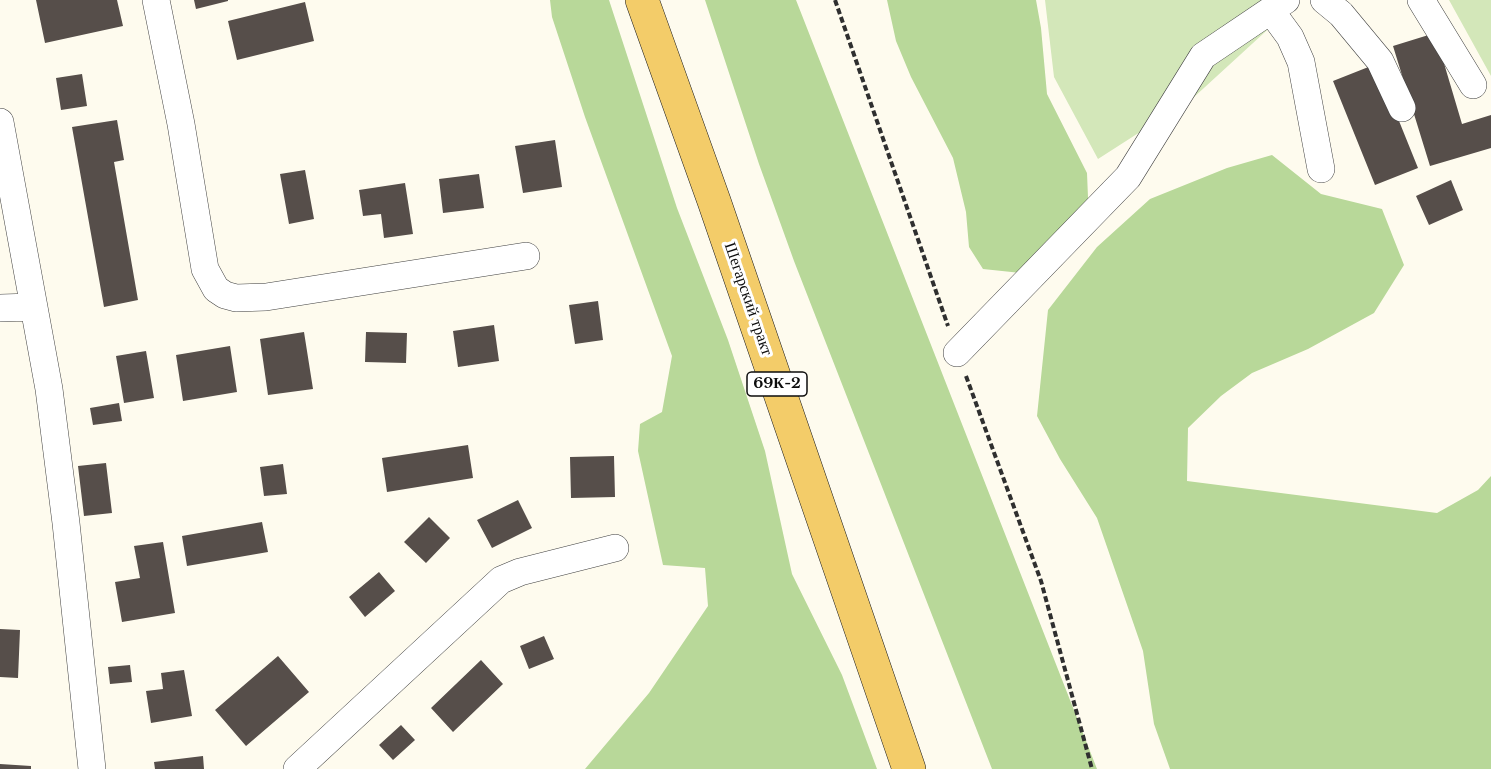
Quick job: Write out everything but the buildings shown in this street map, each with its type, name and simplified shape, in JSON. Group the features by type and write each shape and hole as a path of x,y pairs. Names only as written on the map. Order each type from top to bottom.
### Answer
{"main road":[{"name":"Шегарский тракт","path":"642,0 714,201 909,769"}],"street":[{"path":"156,0 181,124 205,269 216,289 225,296 266,297 526,256"},
{"path":"1324,0 1341,14 1380,61 1402,108"},
{"path":"1421,0 1473,85"},
{"path":"957,353 1128,177 1203,56 1279,6 1301,62 1321,169"},
{"path":"0,122 49,389 92,769"},
{"path":"0,308 33,307"},
{"path":"297,769 501,580 520,572 615,548"}],"path":[{"path":"835,0 957,353 1041,580 1092,769"}],"green space":[{"path":"550,0 609,0 677,208 728,340 765,451 792,574 842,675 877,769 585,769 649,693 708,606 705,568 663,565 638,451 640,424 662,412 672,356 585,117 552,17"},
{"path":"705,0 796,0 1097,769 992,769 794,261 759,164"},
{"path":"887,0 1036,0 1047,94 1087,173 1089,222 1021,273 983,269 969,247 966,212 953,158 911,77 896,41"},
{"path":"1045,0 1300,0 1193,98 1098,159 1054,77"},
{"path":"1449,0 1491,0 1491,76"},
{"path":"1272,155 1321,194 1382,209 1404,265 1374,313 1308,349 1252,373 1221,396 1188,428 1187,481 1437,513 1478,490 1491,476 1491,769 1170,769 1154,724 1143,651 1097,518 1060,459 1037,416 1048,310 1097,247 1150,199 1227,168"}]}
